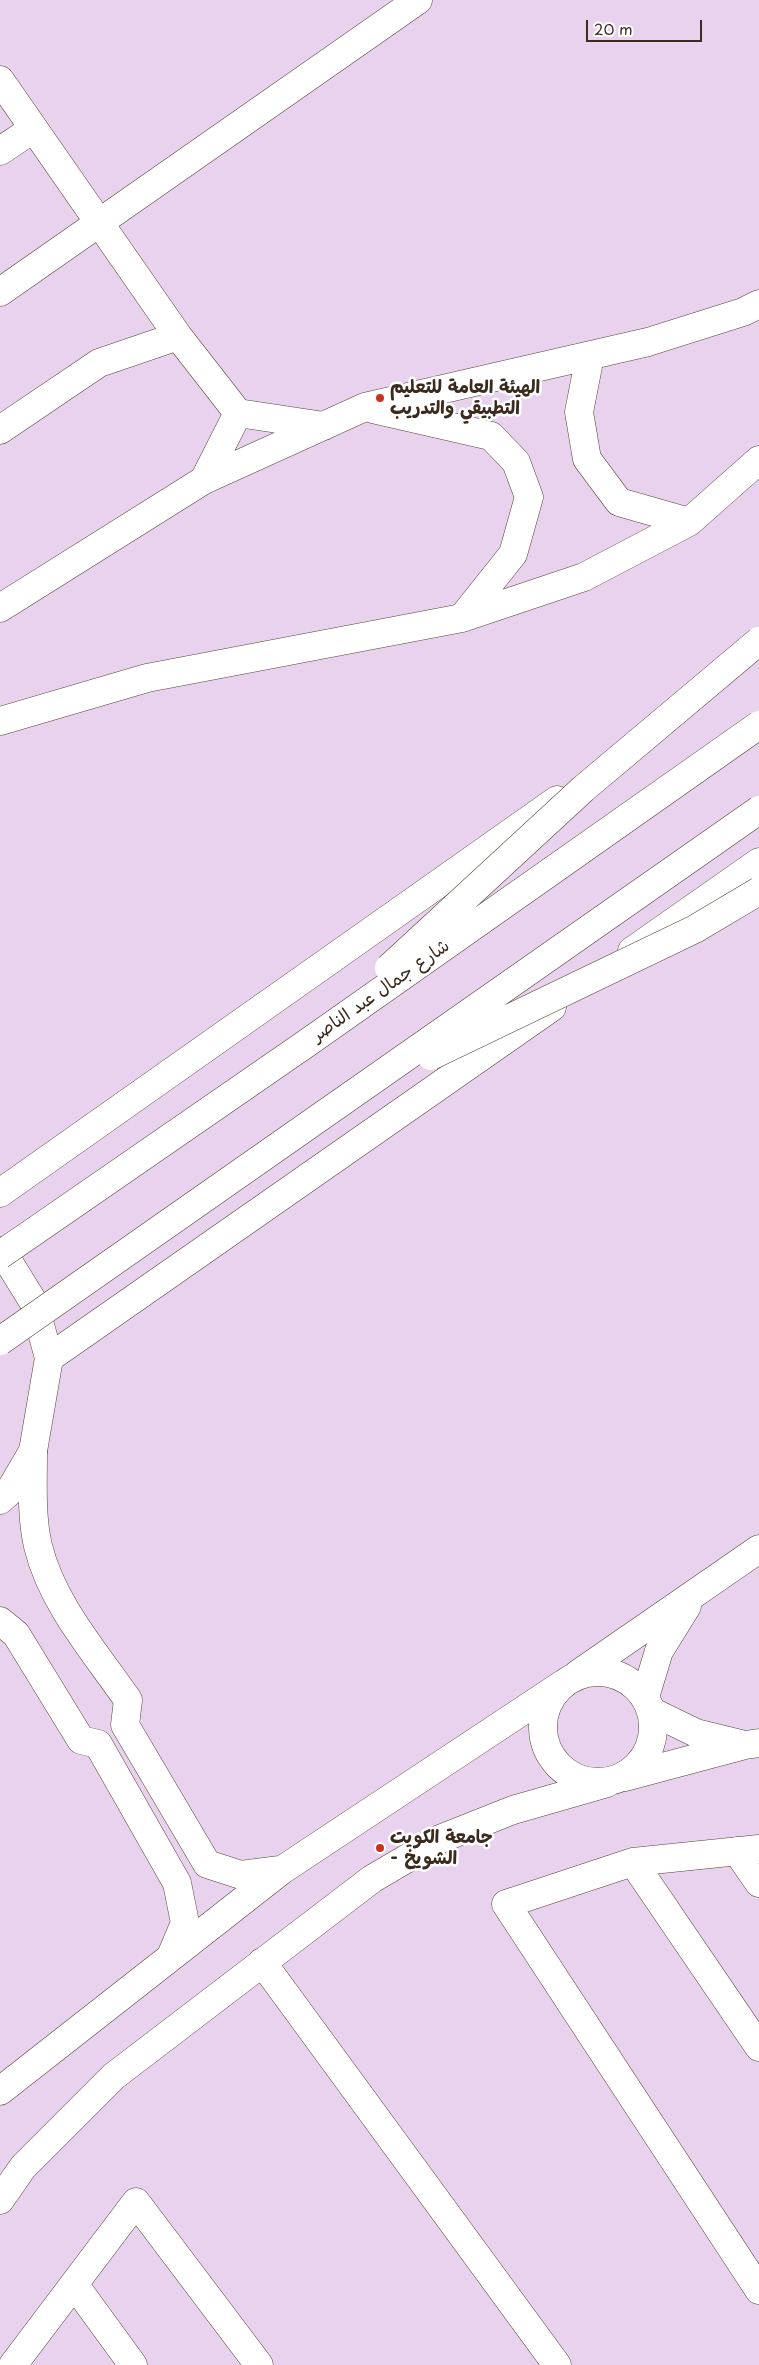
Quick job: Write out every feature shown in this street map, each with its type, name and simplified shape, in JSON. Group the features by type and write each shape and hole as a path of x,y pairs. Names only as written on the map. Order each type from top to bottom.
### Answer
{"main road":[{"path":"0,292 418,0"},
{"path":"0,80 98,224 178,336 238,413 324,426"},
{"path":"0,152 33,129"},
{"path":"0,608 204,480 365,407 648,342 743,312 759,304"},
{"path":"0,430 99,363 138,348 178,336"},
{"path":"590,356 579,412 587,459 619,502 689,522"},
{"path":"365,407 491,436 516,462 530,497 513,554 462,618"},
{"path":"204,480 238,413"},
{"path":"0,721 147,678 462,618 584,577 689,522 759,460"},
{"path":"307,1043 584,789 759,641"},
{"path":"0,1193 759,659"},
{"name":"شارع جمال عبد الناصر","path":"0,1255 307,1043 759,725"},
{"path":"0,1340 759,810"},
{"path":"49,1358 759,862"},
{"path":"356,1093 695,929 759,891"},
{"path":"0,1251 34,1303 49,1358 33,1451 33,1498 38,1546 58,1598 128,1700 125,1725 114,1738 98,1744 81,1740 16,1634 0,1621"},
{"path":"0,1500 9,1492 33,1451"},
{"path":"0,2091 282,1870 569,1680 759,1549"},
{"path":"693,1596 659,1651 648,1704 654,1731 649,1750 638,1766 614,1780 586,1782 566,1774 551,1760 543,1740 542,1719 549,1700 569,1680 594,1672 614,1674 631,1683 648,1704 696,1734 752,1744"},
{"path":"125,1725 207,1864 241,1876 282,1870"},
{"path":"98,1744 177,1883 185,1923 171,1957"},
{"path":"0,2200 22,2167 114,2076 372,1879 440,1839 513,1810 614,1780 752,1744"},
{"path":"759,1883 748,1850 633,1862 506,1904 759,2290"},
{"path":"633,1862 759,2048"},
{"path":"262,1962 557,2365"},
{"path":"13,2365 136,2202 259,2365"},
{"path":"74,2284 132,2365"}],"shaded area":[{"path":"0,0 759,0 759,2365 0,2365"}],"place":[{"name":"الهيئة العامة للتعليم التطبيقي والتدريب","path":"380,398"},
{"name":"جامعة الكويت - الشويخ","path":"380,1848"}]}
